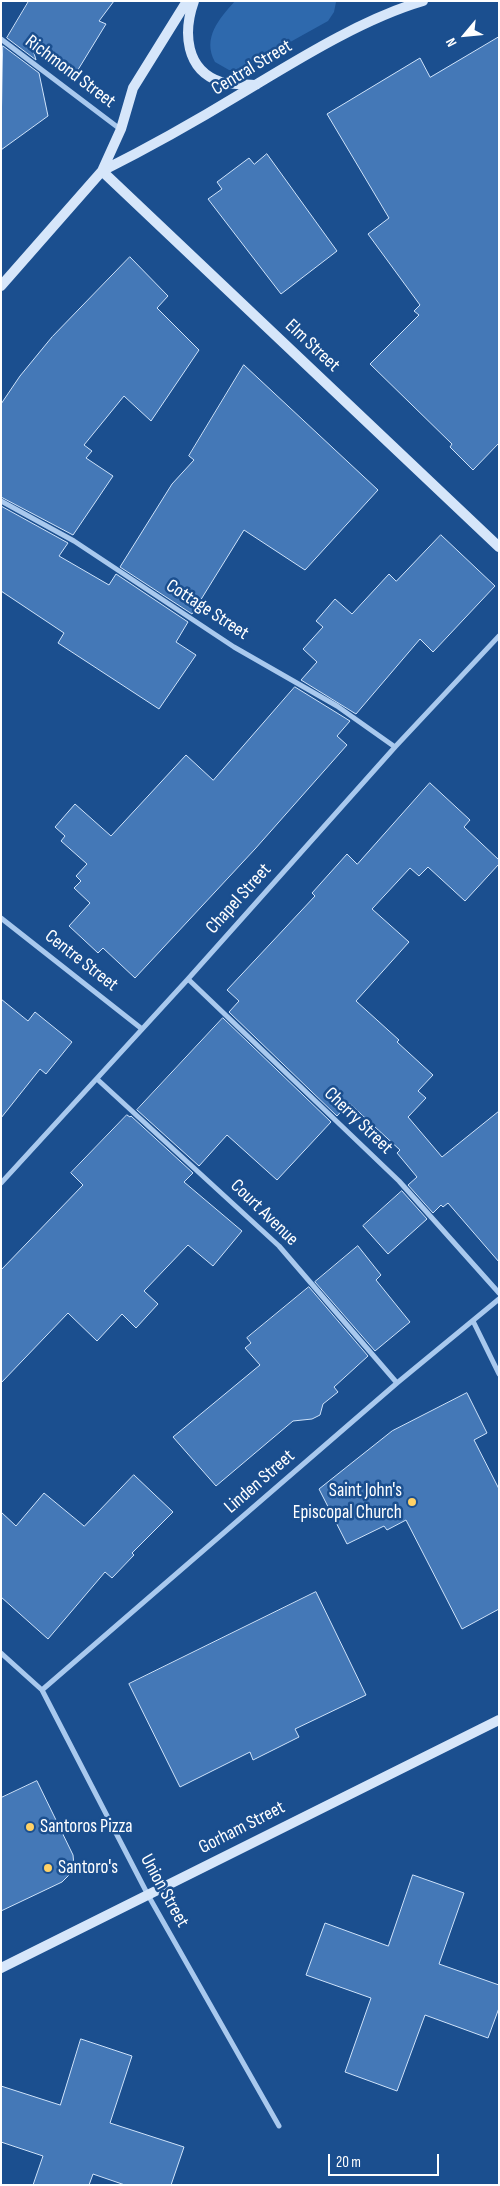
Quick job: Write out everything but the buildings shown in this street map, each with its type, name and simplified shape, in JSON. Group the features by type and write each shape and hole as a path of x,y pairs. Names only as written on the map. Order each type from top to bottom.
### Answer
{"street":[{"name":"Central Street","path":"1,286 102,171 121,130 133,88 188,1"},
{"path":"194,1 189,14 187,36 192,58 207,75 222,82 256,85"},
{"name":"Central Street","path":"102,171 174,134 393,5 422,1"},
{"name":"Richmond Street","path":"1,39 121,130"},
{"name":"Elm Street","path":"102,171 499,547"},
{"name":"Cottage Street","path":"1,501 74,541 234,647 337,706 395,747"},
{"name":"Chapel Street","path":"1,1183 188,979 395,747 499,636"},
{"name":"Centre Street","path":"1,918 142,1029"},
{"name":"Cherry Street","path":"188,979 400,1181 499,1293"},
{"name":"Court Avenue","path":"96,1078 279,1246 398,1383"},
{"name":"Linden Street","path":"42,1690 499,1298"},
{"path":"473,1321 499,1374"},
{"name":"Union Street","path":"1,1653 42,1690 148,1895 279,2126"},
{"name":"Gorham Street","path":"1,1966 499,1720"}],"shaded area":[{"path":"235,1 336,2 334,12 328,21 238,71 229,70 215,62 210,45 214,29"}],"place":[{"name":"Saint John's Episcopal Church","path":"412,1502"},
{"name":"Santoros Pizza","path":"30,1827"},
{"name":"Santoro's","path":"48,1868"}]}
